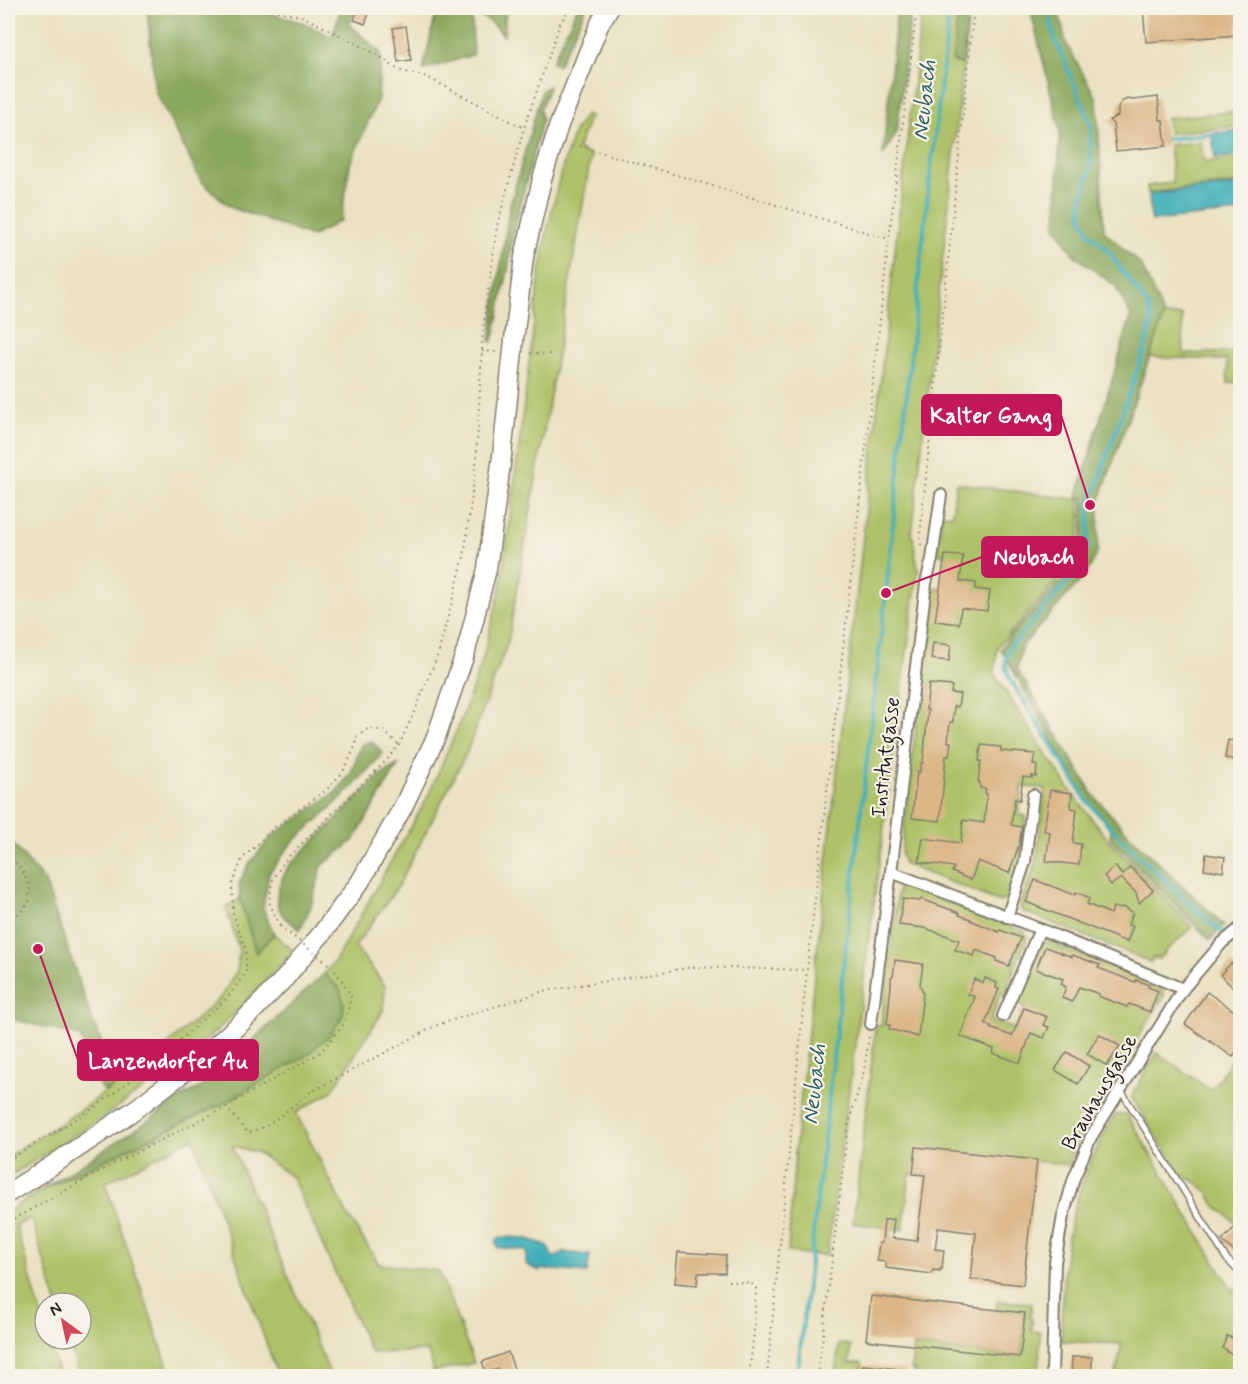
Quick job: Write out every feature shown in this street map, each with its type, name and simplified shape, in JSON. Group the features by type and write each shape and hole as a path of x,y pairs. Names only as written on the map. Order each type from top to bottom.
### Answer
{"main road":[{"path":"8,1192 133,1111 242,1023 285,978 323,932 360,882 403,807 436,737 466,651 487,569 524,257 542,179 559,125 600,23 609,8"}],"street":[{"name":"Institutgasse","path":"871,1024 926,583 932,559 941,495"},
{"path":"1008,917 1025,862 1033,795"},
{"path":"891,872 1040,929 1183,989"},
{"path":"1003,1016 1040,929"},
{"name":"Brauhausgasse","path":"1052,1377 1054,1262 1063,1216 1074,1178 1091,1137 1183,989 1222,943 1239,929"}],"lane":[{"path":"1120,1089 1226,1258 1240,1273"}],"path":[{"path":"266,8 304,17 378,55 398,70 427,77 524,128"},
{"path":"8,1222 106,1168 226,1107 321,1052 343,1025 351,997 332,967 280,926 269,903 272,881 285,860 386,761 399,745 438,654 464,557 476,463 483,329 498,226 524,128 560,24 569,8"},
{"path":"767,1377 807,970 917,8"},
{"path":"922,554 920,535 975,8"},
{"path":"580,146 889,239"},
{"path":"482,351 499,352"},
{"path":"530,353 550,354"},
{"path":"8,1160 90,1110 154,1063 227,998 246,973 246,950 233,914 232,885 242,859 273,829 326,790 343,772 357,737 369,728 384,731 399,745"},
{"path":"8,853 30,886 29,903 8,924"},
{"path":"226,1107 248,1133 269,1125 309,1093 437,1025 544,991 693,967 807,970"},
{"path":"818,1377 848,1126 864,1071 871,1024"},
{"path":"728,1281 751,1283 756,1288 749,1377"}],"green space":[{"path":"147,8 250,8 304,23 332,37 341,8 356,8 349,24 381,53 378,99 350,164 341,220 312,237 230,207 201,181 155,91"},
{"path":"407,8 506,8 504,36 488,20 472,13 473,55 423,70 436,13"},
{"path":"577,8 586,8 558,66 552,62"},
{"path":"897,8 911,8 897,132 883,155"},
{"path":"922,8 969,8 912,534 918,569 827,1256 788,1252 796,1140"},
{"path":"958,8 969,8 963,65 952,61"},
{"path":"1030,8 1058,8 1066,43 1097,99 1104,231 1141,265 1164,316 1099,502 1098,551 1087,573 1022,646 1017,669 1094,796 1131,837 1224,925 1210,940 1110,838 1111,828 1087,801 1001,649 1010,636 1070,572 1082,542 1083,499 1077,497 1131,316 1115,286 1074,255 1056,227 1060,130"},
{"path":"549,86 540,110 542,120 513,234 493,342 490,341 509,209 542,90"},
{"path":"1240,111 1240,126 1169,133 1167,118"},
{"path":"586,114 590,116 577,149 591,156 508,642 466,754 397,888 355,946 385,986 383,1011 332,1091 296,1113 348,1216 379,1264 439,1271 474,1363 433,1372 428,1351 371,1353 292,1177 258,1153 232,1146 331,1376 278,1376 193,1138 105,1183 171,1376 79,1376 72,1351 93,1351 93,1291 53,1291 31,1218 16,1226 34,1291 33,1351 52,1351 59,1376 8,1376 8,1211 40,1191 224,1103 307,1055 339,988 324,974 336,959 427,798 459,725 482,662 501,586 540,274 561,172 574,132"},
{"path":"1201,142 1204,162 1240,158 1240,183 1148,193 1147,186 1173,183 1169,145"},
{"path":"1182,315 1184,354 1240,352 1240,382 1228,383 1227,360 1149,357 1164,316"},
{"path":"956,483 1080,500 1079,542 1066,571 998,646 994,674 1072,793 1109,841 1192,927 1159,959 1154,957 1151,962 1022,911 1020,905 1036,862 1045,788 1022,787 1019,815 1026,816 1020,862 1005,900 1000,902 904,864 901,854 932,588 941,589 945,555 937,553 942,514 952,515"},
{"path":"371,741 383,753 346,794 291,844 269,873 263,908 274,934 256,953 240,899 239,884 249,864 272,836 336,792 351,773 361,745"},
{"path":"398,765 354,840 322,866 311,906 300,930 284,916 277,902 278,890 288,867 381,774"},
{"path":"8,838 45,882 91,1017 119,1083 105,1091 81,1067 91,1057 79,1036 8,1018"},
{"path":"904,885 1025,932 1027,938 1004,995 1000,994 991,1021 1015,1029 1025,1006 1018,1003 1042,944 1047,941 1160,986 1164,996 1088,1121 1068,1165 927,1148 924,1175 910,1174 903,1230 853,1223 876,1025 881,1026 898,888"},
{"path":"240,899 256,953 274,934 293,950 262,985 207,1039 110,1112 8,1177 8,1156 60,1124 149,1061 220,998 237,971 239,950 226,908"},
{"path":"324,974 339,988 344,1003 343,1016 330,1035 307,1055 224,1103 40,1191 183,1096 201,1087"},
{"path":"1240,1047 1240,1221 1238,1224 1216,1206 1207,1191 1180,1174 1132,1098 1157,1053 1211,1090"},
{"path":"1115,1114 1127,1114 1233,1292 1240,1285 1240,1376 1115,1376 1122,1344 1061,1341 1064,1268 1074,1210 1085,1176"},
{"path":"997,1301 1032,1303 1030,1318 1032,1319 1032,1331 1040,1332 1039,1376 915,1376 916,1371 911,1370 914,1346 1020,1357 1025,1313 996,1310"},
{"path":"839,1343 851,1346 849,1363 862,1363 861,1376 835,1376"}],"water":[{"path":"1240,130 1240,155 1215,158 1212,133"},
{"path":"1240,185 1240,212 1151,221 1149,194"},
{"path":"503,1237 525,1238 547,1245 554,1257 564,1252 590,1255 587,1273 543,1269 539,1271 527,1265 525,1250 497,1247 496,1242"}],"building":[{"path":"358,8 371,8 365,24 354,20"},
{"path":"1143,8 1240,8 1240,27 1237,27 1238,35 1146,42"},
{"path":"406,26 411,60 398,62 393,28"},
{"path":"1158,97 1166,146 1116,151 1113,124 1109,120 1118,116 1121,102 1127,99"},
{"path":"945,555 963,556 960,581 976,583 975,589 990,591 987,611 961,608 959,624 935,621"},
{"path":"933,643 951,645 949,661 931,659"},
{"path":"929,684 952,686 951,693 960,694 958,707 954,706 953,722 950,722 948,742 951,742 949,756 946,756 940,821 912,818 917,771 920,772 921,763 923,763"},
{"path":"1228,740 1239,742 1240,761 1225,758"},
{"path":"981,745 1001,747 1001,751 1035,754 1033,765 1037,765 1036,777 1023,777 1020,800 1015,799 1011,825 1022,827 1019,845 1009,873 978,861 971,880 952,872 954,867 919,862 923,838 961,843 963,820 984,823 987,794 986,789 980,788 980,782 978,782"},
{"path":"1050,790 1072,793 1071,808 1077,809 1073,843 1081,844 1079,865 1046,861 1050,832 1044,831"},
{"path":"1206,854 1225,857 1223,872 1204,869"},
{"path":"1115,866 1122,875 1130,867 1153,890 1139,903 1136,893 1121,878 1111,885 1104,876"},
{"path":"1035,880 1075,895 1076,892 1090,898 1087,904 1111,914 1113,907 1119,909 1123,907 1133,913 1128,925 1133,926 1127,942 1026,902"},
{"path":"903,899 920,901 921,899 960,913 959,915 999,932 1000,930 1021,938 1009,966 996,961 997,958 976,950 974,956 955,950 959,940 925,928 899,925"},
{"path":"1045,947 1100,965 1098,968 1135,982 1136,980 1149,985 1148,987 1158,991 1150,1012 1129,1004 1127,1007 1079,987 1072,1002 1062,998 1066,987 1061,984 1063,979 1036,969"},
{"path":"1240,959 1240,994 1220,975 1231,963 1234,966"},
{"path":"895,960 923,964 920,985 923,993 918,1037 889,1029 890,1025 887,1025 891,977"},
{"path":"985,978 997,983 996,988 999,989 985,1024 991,1026 990,1028 1012,1036 1024,1008 1047,1017 1043,1025 1049,1027 1044,1038 1031,1033 1020,1063 993,1053 994,1049 960,1036 975,997 968,994 974,979 983,983"},
{"path":"1207,992 1240,1015 1240,1046 1233,1057 1185,1024"},
{"path":"1099,1034 1120,1046 1107,1066 1087,1054"},
{"path":"1067,1052 1089,1066 1078,1084 1055,1070"},
{"path":"916,1147 1037,1160 1023,1285 971,1279 976,1233 938,1228 935,1249 944,1250 942,1269 933,1270 932,1274 886,1268 886,1262 877,1261 879,1243 882,1243 884,1220 894,1219 892,1238 917,1241 925,1175 913,1174"},
{"path":"1235,1227 1240,1232 1240,1257 1222,1241"},
{"path":"678,1252 726,1255 725,1273 698,1273 697,1285 675,1283"},
{"path":"871,1296 1025,1313 1020,1357 866,1340"},
{"path":"1240,1320 1240,1358 1222,1348 1227,1336 1232,1338"},
{"path":"508,1352 517,1377 500,1377 498,1369 486,1373 482,1362"},
{"path":"1072,1357 1092,1357 1092,1377 1071,1377"},
{"path":"863,1365 906,1370 906,1377 862,1377"}],"waterway":[{"name":"Neubach","path":"797,1376 950,8"},
{"path":"1048,8 1054,37 1091,124 1091,159 1082,200 1082,218 1090,234 1105,247 1148,306 1152,321 1146,345 1090,505 1088,545 1080,566 1010,647 1006,666 1010,679 1087,801 1123,841 1240,947"},
{"path":"1165,139 1213,134"}],"place":[{"name":"Kalter Gang","path":"1090,505"},
{"name":"Neubach","path":"886,593"},
{"name":"Lanzendorfer Au","path":"38,949"}]}
